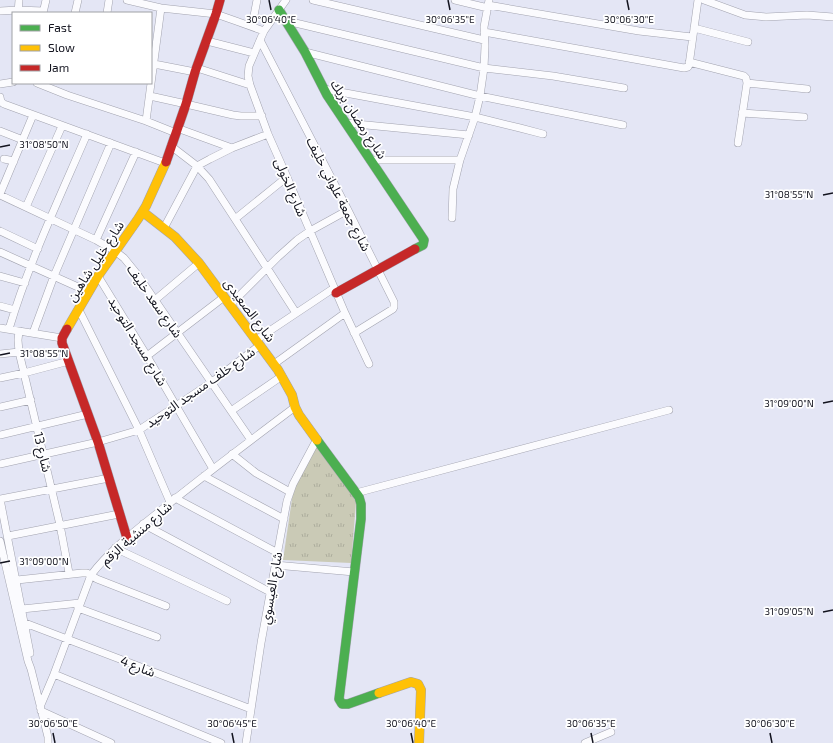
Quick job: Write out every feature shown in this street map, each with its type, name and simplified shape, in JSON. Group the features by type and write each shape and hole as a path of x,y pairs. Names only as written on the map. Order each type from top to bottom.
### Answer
{"street":[{"path":"18,12 19,0"},
{"path":"0,11 43,12 46,0"},
{"path":"75,12 78,0"},
{"path":"107,12 109,0"},
{"path":"127,0 161,8 216,14 264,31"},
{"name":"شارع خليل شاهين","path":"62,338 98,276 143,212 165,163 177,131 220,0"},
{"path":"252,26 257,0"},
{"name":"شارع الخولى","path":"286,0 264,31 254,53 248,72 250,84 268,134 345,313 369,364"},
{"path":"313,0 484,40"},
{"path":"455,0 488,4 639,31 692,38"},
{"path":"484,32 684,68 688,67 698,0"},
{"path":"704,0 745,15 766,17 807,15 833,17"},
{"path":"452,218 454,189 460,160 475,117 480,96 484,68 484,32 488,4"},
{"path":"152,80 161,8"},
{"name":"شارع رمضان بريك","path":"280,10 324,89 423,239 423,245 378,270"},
{"path":"286,21 484,68 553,76 624,88"},
{"path":"694,28 748,42"},
{"name":"شارع جمعة علواني خليف","path":"260,40 394,302 393,309 354,333"},
{"path":"207,41 254,53"},
{"path":"304,52 480,96 623,125"},
{"path":"689,62 744,76 746,78 747,83 738,143"},
{"path":"154,64 196,70 250,84"},
{"path":"0,84 12,82"},
{"path":"747,83 807,89"},
{"path":"40,84 177,131 232,148"},
{"path":"57,91 59,84"},
{"path":"146,120 152,84"},
{"path":"324,89 475,117 543,134"},
{"path":"150,96 241,116 262,116"},
{"path":"2,101 33,115 165,163"},
{"path":"742,113 804,117"},
{"path":"0,194 33,115"},
{"path":"346,123 469,135"},
{"path":"26,207 62,126"},
{"path":"0,131 23,140"},
{"path":"9,329 24,283 87,134"},
{"path":"164,228 197,166 232,148 268,134"},
{"path":"33,333 54,276 111,143"},
{"path":"171,146 197,166 209,179 296,313"},
{"path":"96,240 136,152"},
{"path":"4,159 14,161"},
{"path":"370,160 460,160"},
{"path":"235,219 287,177"},
{"name":"شارع سعد خليف","path":"0,194 96,240 124,258 137,274 251,440"},
{"path":"230,305 297,240 348,210"},
{"name":"شارع الصعيدى","path":"143,212 175,237 199,263 274,364 292,395 299,414 356,493"},
{"path":"0,231 38,249"},
{"path":"0,252 89,292"},
{"path":"155,300 199,263"},
{"path":"335,290 378,270"},
{"path":"0,276 24,283"},
{"name":"شارع مسجد التوحيد","path":"98,276 213,469"},
{"name":"شارع خلف مسجد التوحيد","path":"0,464 98,442 139,430 212,382 258,342 296,313 335,290"},
{"path":"147,356 224,296"},
{"path":"0,306 15,310"},
{"path":"79,310 172,500 278,553"},
{"path":"274,364 345,313"},
{"path":"0,328 62,338 62,343 98,442 127,538"},
{"name":"شارع 13","path":"19,331 19,352 70,573"},
{"path":"0,354 19,352"},
{"path":"0,378 24,373 69,360"},
{"path":"231,411 282,376"},
{"path":"0,407 31,400"},
{"name":"شارع منشية الزقم","path":"41,709 91,575 105,558 172,500 296,407"},
{"path":"418,743 421,690 418,684 411,682 348,704 342,704 339,699 361,519 361,504 356,493 669,410"},
{"path":"0,435 88,414"},
{"name":"شارع العيسوي","path":"246,743 270,592 290,492 317,439"},
{"path":"232,454 243,464 265,479 290,492"},
{"path":"204,476 284,519"},
{"path":"31,669 32,663 25,623 0,499 109,478"},
{"path":"8,536 119,514"},
{"path":"143,524 270,592"},
{"path":"0,541 26,654 48,737 48,743"},
{"path":"115,548 227,601"},
{"path":"275,565 354,572"},
{"path":"16,580 82,572 166,606"},
{"path":"22,609 79,606 157,637"},
{"name":"شارع 4","path":"25,623 251,709"},
{"path":"54,674 221,743"},
{"path":"41,709 111,743"},
{"path":"585,743 611,732"}],"green space":[{"path":"315,446 334,467 352,492 356,503 351,563 283,560 293,492"}],"traffic: fast":[{"path":"279,10 305,52 327,95 424,240 423,245 415,249"},
{"path":"317,440 359,497 361,504 361,519 339,699 342,704 348,704 379,693"}],"traffic: slow":[{"path":"67,329 98,276 146,206 166,162"},
{"path":"143,212 175,237 199,263 278,370 292,395 299,415 317,440"},
{"path":"379,693 411,682 418,684 421,690 419,743"}],"traffic: jam":[{"path":"166,162 220,0"},
{"path":"336,293 415,249"},
{"path":"67,329 62,338 62,343 98,442 127,538"}]}
